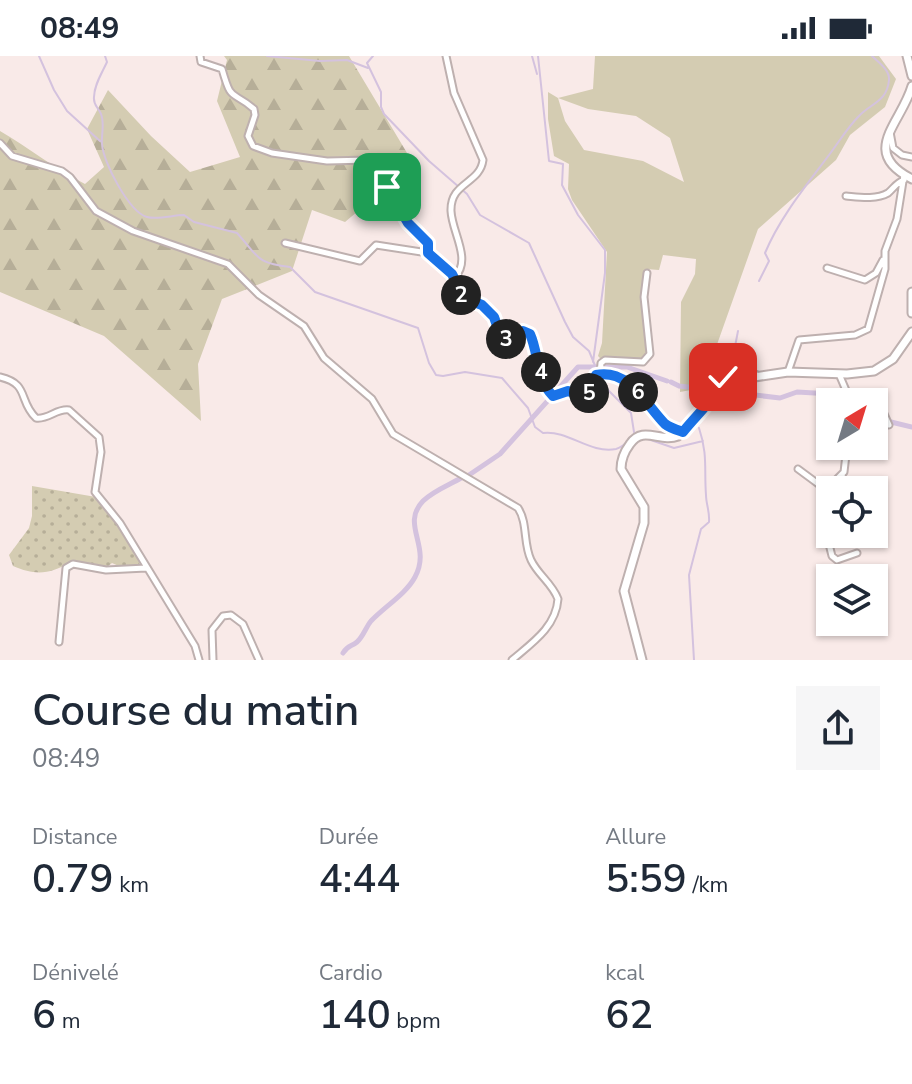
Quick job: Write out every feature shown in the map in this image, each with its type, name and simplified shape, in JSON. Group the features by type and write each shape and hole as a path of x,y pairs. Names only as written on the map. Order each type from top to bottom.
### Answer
{"street":[{"path":"200,56 206,66 222,69 228,91 254,109 248,136 253,146 272,153 327,161 369,160 374,163 408,223 428,243 428,253"},
{"path":"446,56 454,93 483,160 481,169 457,189 453,198 451,211 463,256 455,277"},
{"path":"907,56 912,76"},
{"path":"907,178 888,161 886,153 890,132 912,86"},
{"path":"890,132 893,148 902,155 912,157"},
{"path":"0,143 12,156 62,171 96,211 133,231 228,264 259,295 304,326 324,358 372,399 393,434 518,508 531,562 558,599 553,617 538,638 512,660"},
{"path":"846,196 879,196 907,178"},
{"path":"827,268 865,280 876,273 884,259 907,178"},
{"path":"285,243 360,261 376,245 428,253 455,277 464,298 482,305 494,317 501,337 509,339 523,331 530,334 535,361 553,396 568,391 586,397 605,360 643,362 650,354 644,297 647,273"},
{"path":"788,372 799,340 855,335 868,329 885,269 884,259"},
{"path":"912,292 912,313"},
{"path":"642,660 624,591 644,523 644,507 621,469 621,461 636,436 647,434 673,438 683,432 705,405 741,379 788,372 839,374 874,371 893,359 912,332"},
{"path":"711,402 723,377 734,370 756,375"},
{"path":"598,374 625,381 666,424 683,432"},
{"path":"839,374 845,388"},
{"path":"0,377 13,380 20,386 36,418 69,410 99,437 101,452 95,492 120,523 184,627 199,660"},
{"path":"723,377 730,385"},
{"path":"842,476 845,460"},
{"path":"798,469 821,486 833,483 844,472"},
{"path":"830,548 837,560 857,553"},
{"path":"59,642 66,568 73,564 106,570 147,568"},
{"path":"213,660 212,630 223,616 231,615 243,624 259,660"}],"green space":[{"path":"224,56 349,56 419,173 370,201 345,222 312,210 292,271 222,299 198,364 201,421 104,336 0,292 0,131 85,184 104,167 87,129 108,90 190,172 240,157 217,101 227,60"},
{"path":"595,56 879,56 896,79 885,107 850,135 836,160 758,229 714,353 707,387 680,392 681,302 695,274 696,259 663,255 659,270 646,269 643,287 647,351 642,359 608,356 601,359 598,356 602,343 607,252 572,200 568,189 569,164 554,156 548,119 548,92 558,98 593,89","holes":["558,98 588,109 636,116 670,138 684,182 643,161 584,150 565,121"]},
{"path":"32,486 96,497 128,537 140,565 121,567 112,563 106,568 71,562 43,572 13,566 9,555 29,528 32,516"}],"waterway":[{"path":"39,56 67,111 100,141"},
{"path":"105,56 107,62 94,93 95,104 102,118 103,152 118,185 140,213 151,218 184,215 194,222 237,233 259,258 290,267 315,292 418,328 436,375 465,372 502,378 528,408 535,427 543,433 562,435 606,450 619,448 636,434"},
{"path":"267,56 347,60 368,68"},
{"path":"373,56 367,63 381,92 384,114 429,161 467,194 480,215 529,243 573,337 589,351 603,385 631,413 634,432"},
{"path":"532,56 537,74"},
{"path":"538,56 549,161 563,164 562,185 578,215 605,250 605,273 593,362"},
{"path":"759,281 769,261 765,253 786,214 851,125 885,93 888,73 872,56"},
{"path":"731,367 738,331"},
{"path":"469,475 500,454 578,367 627,367 667,381"},
{"path":"671,382 679,386 780,398 797,392 816,393"},
{"path":"888,422 912,427"},
{"path":"694,660 689,575 701,529 709,522 705,454 699,428"},
{"path":"645,438 674,448 703,441"},
{"path":"343,653 359,640 371,621 401,595 415,577 420,555 414,519 423,501 461,478"}],"route":[{"path":"387,187 408,223 425,238 431,257 455,277 464,298 488,309 501,337 509,339 523,331 530,334 535,361 553,396 568,391 586,397 596,375 606,374 625,381 666,424 683,432 718,393 723,377"}]}
